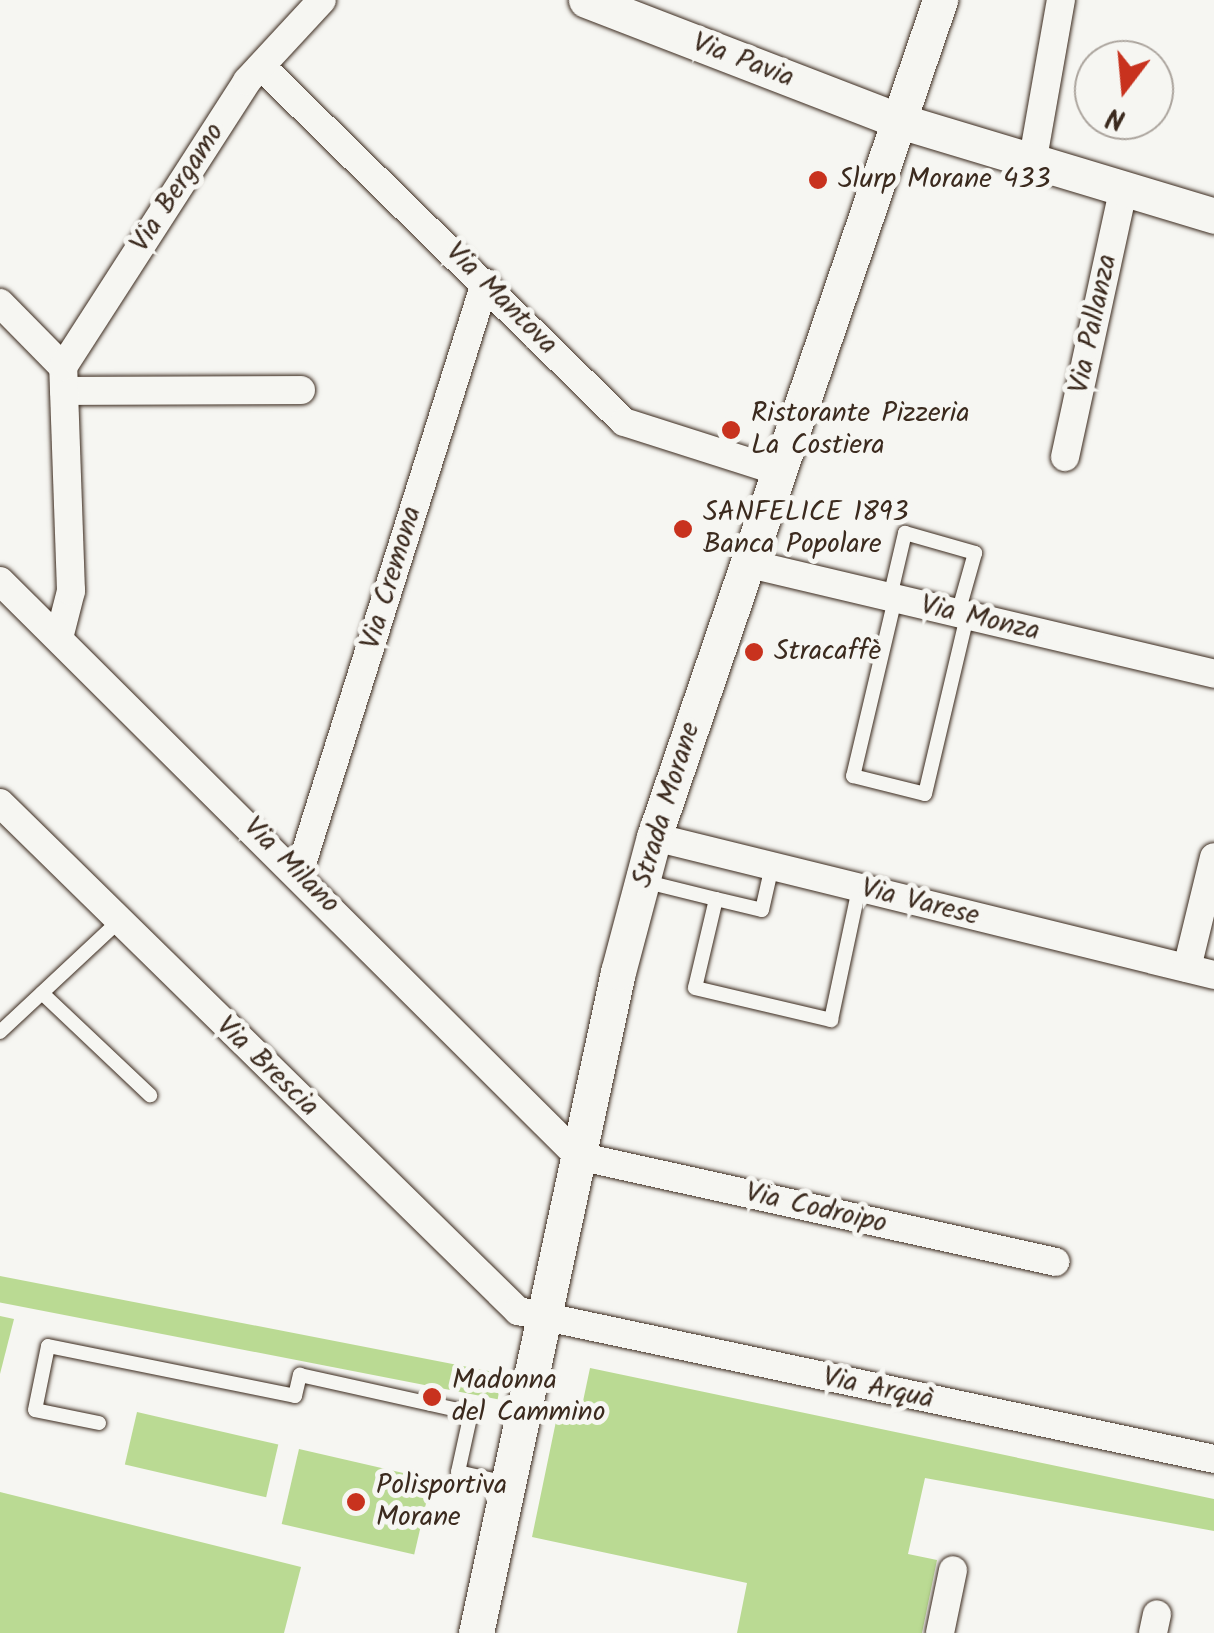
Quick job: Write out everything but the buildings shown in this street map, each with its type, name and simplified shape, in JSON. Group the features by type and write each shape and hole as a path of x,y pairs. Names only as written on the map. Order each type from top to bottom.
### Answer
{"street":[{"name":"Via Bergamo","path":"64,379 261,66 322,0"},
{"name":"Via Pavia","path":"586,0 900,122"},
{"name":"Strada Morane","path":"476,1633 578,1156 654,837 940,0"},
{"path":"1032,164 1060,0"},
{"name":"Via Mantova","path":"261,66 624,422 778,471"},
{"path":"900,122 1214,216"},
{"name":"Via Pallanza","path":"1064,457 1123,190"},
{"name":"Via Cremona","path":"299,873 485,282"},
{"path":"0,303 64,379 71,591 59,638"},
{"path":"64,379 302,390"},
{"name":"Via Monza","path":"746,563 1214,674"},
{"name":"Via Milano","path":"0,581 299,873 578,1156"},
{"name":"Via Brescia","path":"0,803 518,1311 543,1317"},
{"name":"Via Varese","path":"654,837 1200,972 1214,858"},
{"name":"Via Codroipo","path":"578,1156 1054,1262"},
{"name":"Via Arquà","path":"543,1317 1214,1459"},
{"path":"940,1633 953,1570"}],"lane":[{"path":"904,532 974,553 925,794 852,776 892,598 904,532"},
{"path":"642,880 762,910 772,866"},
{"path":"716,899 695,988 831,1020 859,888"},
{"path":"0,1032 118,922"},
{"path":"42,993 150,1095"},
{"path":"99,1423 35,1410 48,1346 295,1396 300,1375 471,1413 458,1472 508,1483"}],"green space":[{"path":"0,1276 503,1374 498,1399 0,1302"},
{"path":"0,1316 14,1319 0,1374"},
{"path":"590,1368 1214,1499 1214,1531 925,1478 908,1554 937,1560 922,1633 737,1633 747,1583 532,1537 560,1402 582,1406"},
{"path":"137,1412 278,1445 266,1497 125,1465"},
{"name":"Polisportiva Morane","path":"299,1449 432,1480 414,1555 282,1524"},
{"path":"0,1492 301,1567 284,1633 0,1633"}],"place":[{"name":"Slurp Morane 433","path":"818,180"},
{"name":"Ristorante Pizzeria La Costiera","path":"731,430"},
{"name":"SANFELICE 1893 Banca Popolare","path":"683,529"},
{"name":"Stracaffè","path":"754,652"},
{"name":"Madonna del Cammino","path":"432,1397"},
{"name":"Polisportiva Morane","path":"356,1502"}]}
